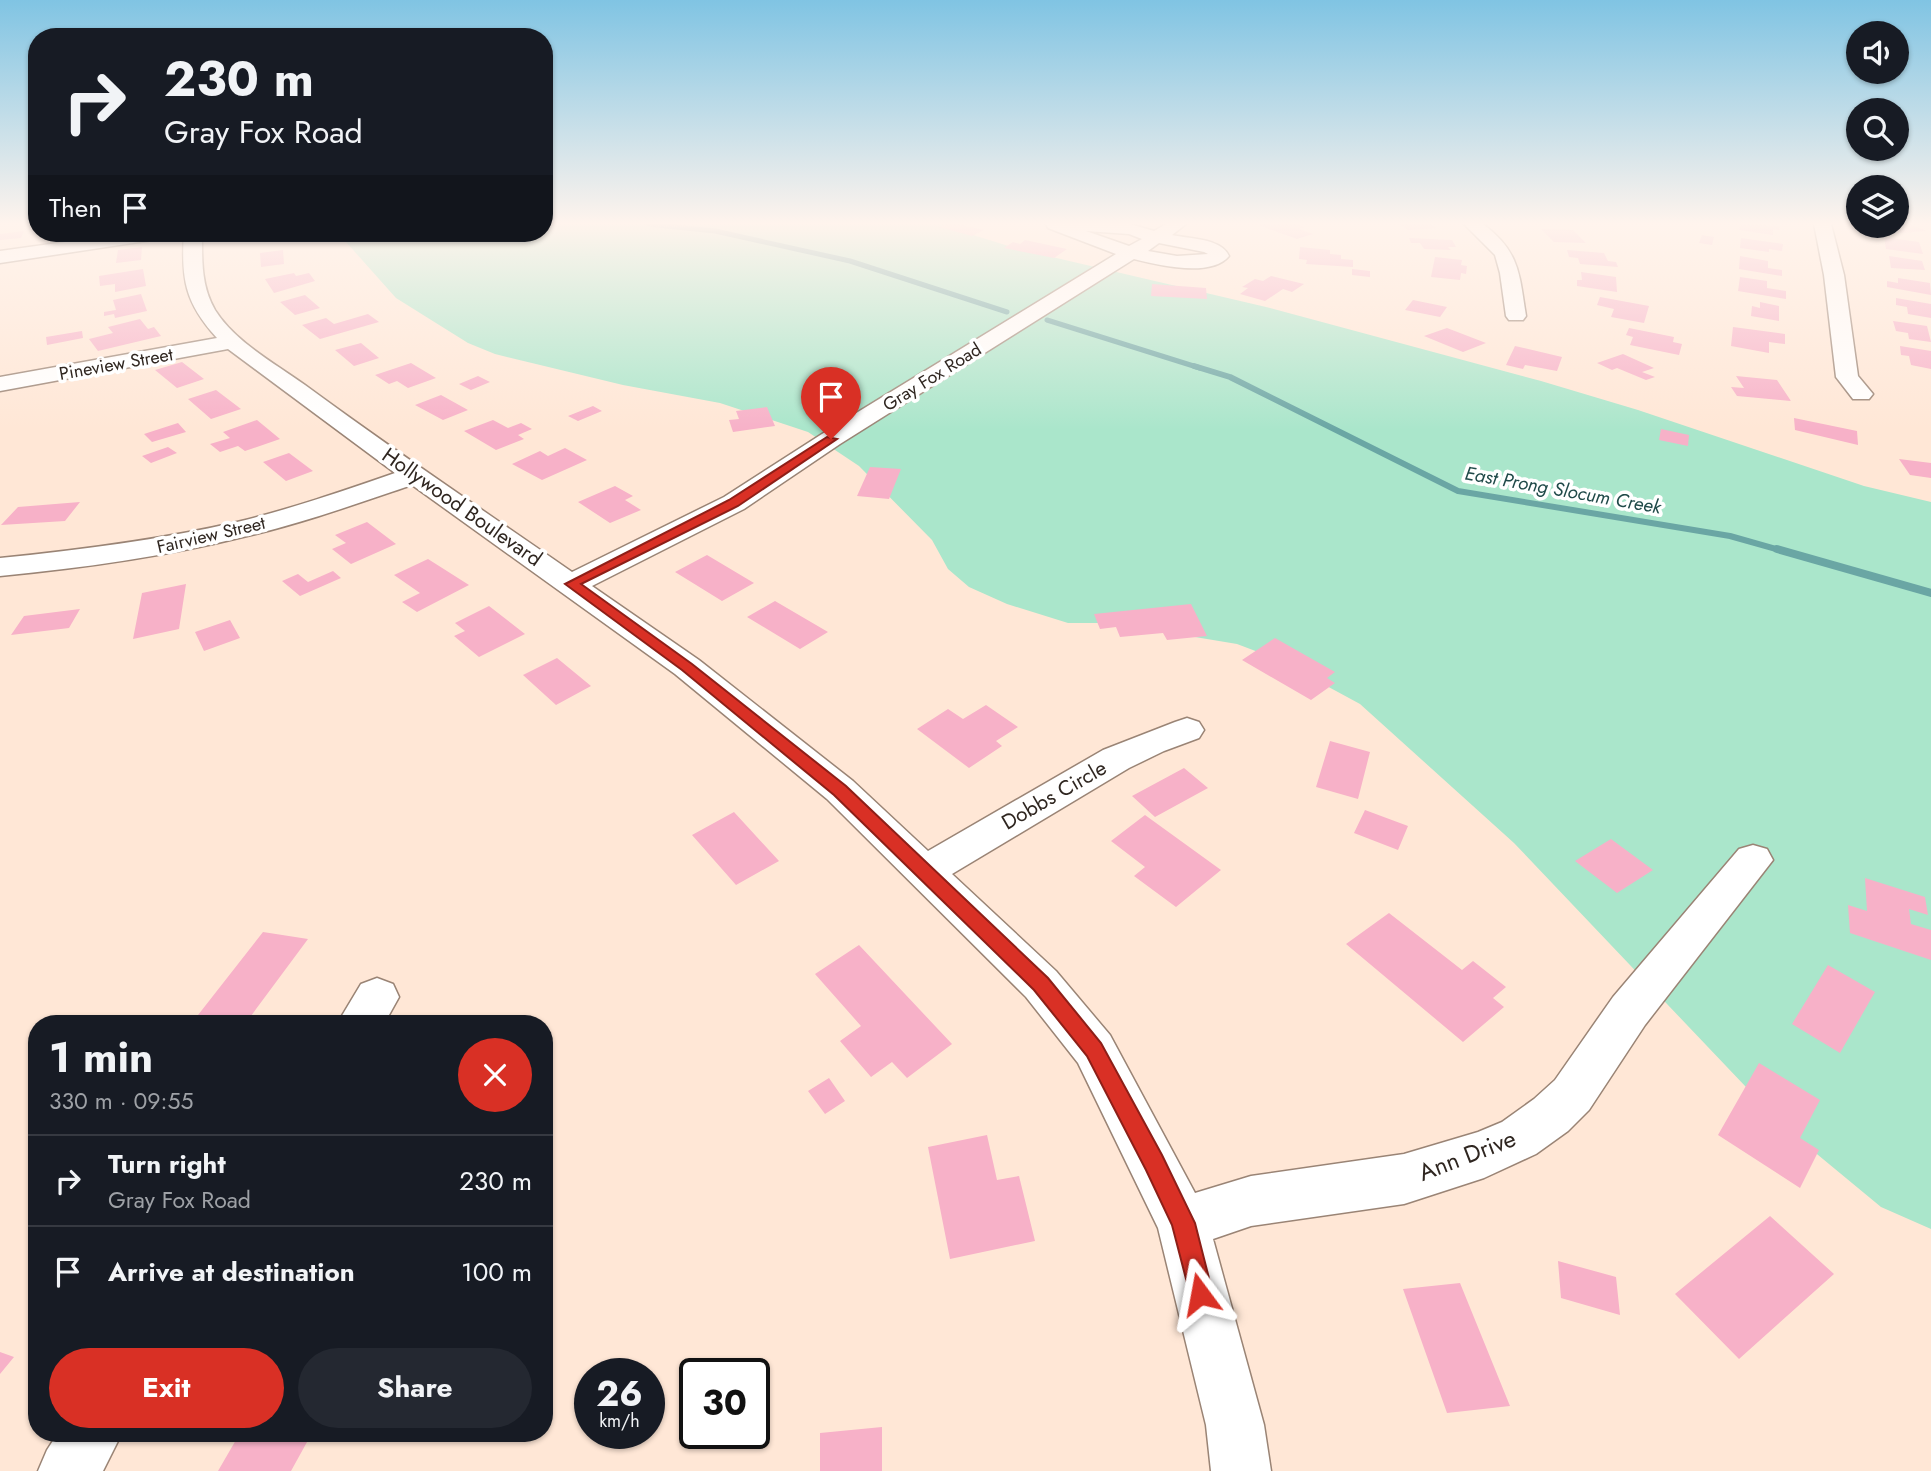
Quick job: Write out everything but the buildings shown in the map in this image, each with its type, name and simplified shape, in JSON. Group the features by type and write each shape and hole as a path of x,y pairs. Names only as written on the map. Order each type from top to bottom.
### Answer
{"street":[{"name":"Hollywood Boulevard","path":"196,293 208,316 232,342 687,667 793,751 874,821 1041,984 1094,1049 1183,1223 1235,1424 1241,1471"},
{"name":"Gray Fox Road","path":"572,584 734,503 1066,293"},
{"path":"1513,293 1516,316"},
{"path":"1836,293 1847,377 1861,394"},
{"name":"Pineview Street","path":"0,384 232,342"},
{"name":"Fairview Street","path":"0,567 105,555 217,535 284,518 416,475"},
{"name":"Dobbs Circle","path":"925,871 1116,759 1152,742 1187,730"},
{"name":"Ann Drive","path":"1183,1223 1251,1201 1404,1179 1484,1154 1519,1138 1572,1095 1629,1011 1753,860"},
{"path":"68,1471 87,1442"}],"green space":[{"path":"391,293 1205,293 1541,381 1638,410 1864,486 1931,502 1931,1229 1881,1207 1783,1126 1514,843 1360,704 1277,659 1237,644 1111,623 1068,623 1007,604 969,587 948,569 932,540 859,466 808,432 720,403 623,385 495,354 468,343"}],"waterway":[{"name":"East Prong Slocum Creek","path":"947,293 1007,312"},
{"name":"East Prong Slocum Creek","path":"1047,320 1200,368"},
{"name":"East Prong Slocum Creek","path":"1194,366 1230,377 1458,491 1730,536 1783,551"},
{"name":"East Prong Slocum Creek","path":"1777,549 1931,593"}],"route":[{"path":"831,439 734,503 572,584 687,667 840,790 1041,984 1094,1049 1154,1163 1183,1223 1200,1294"}]}
